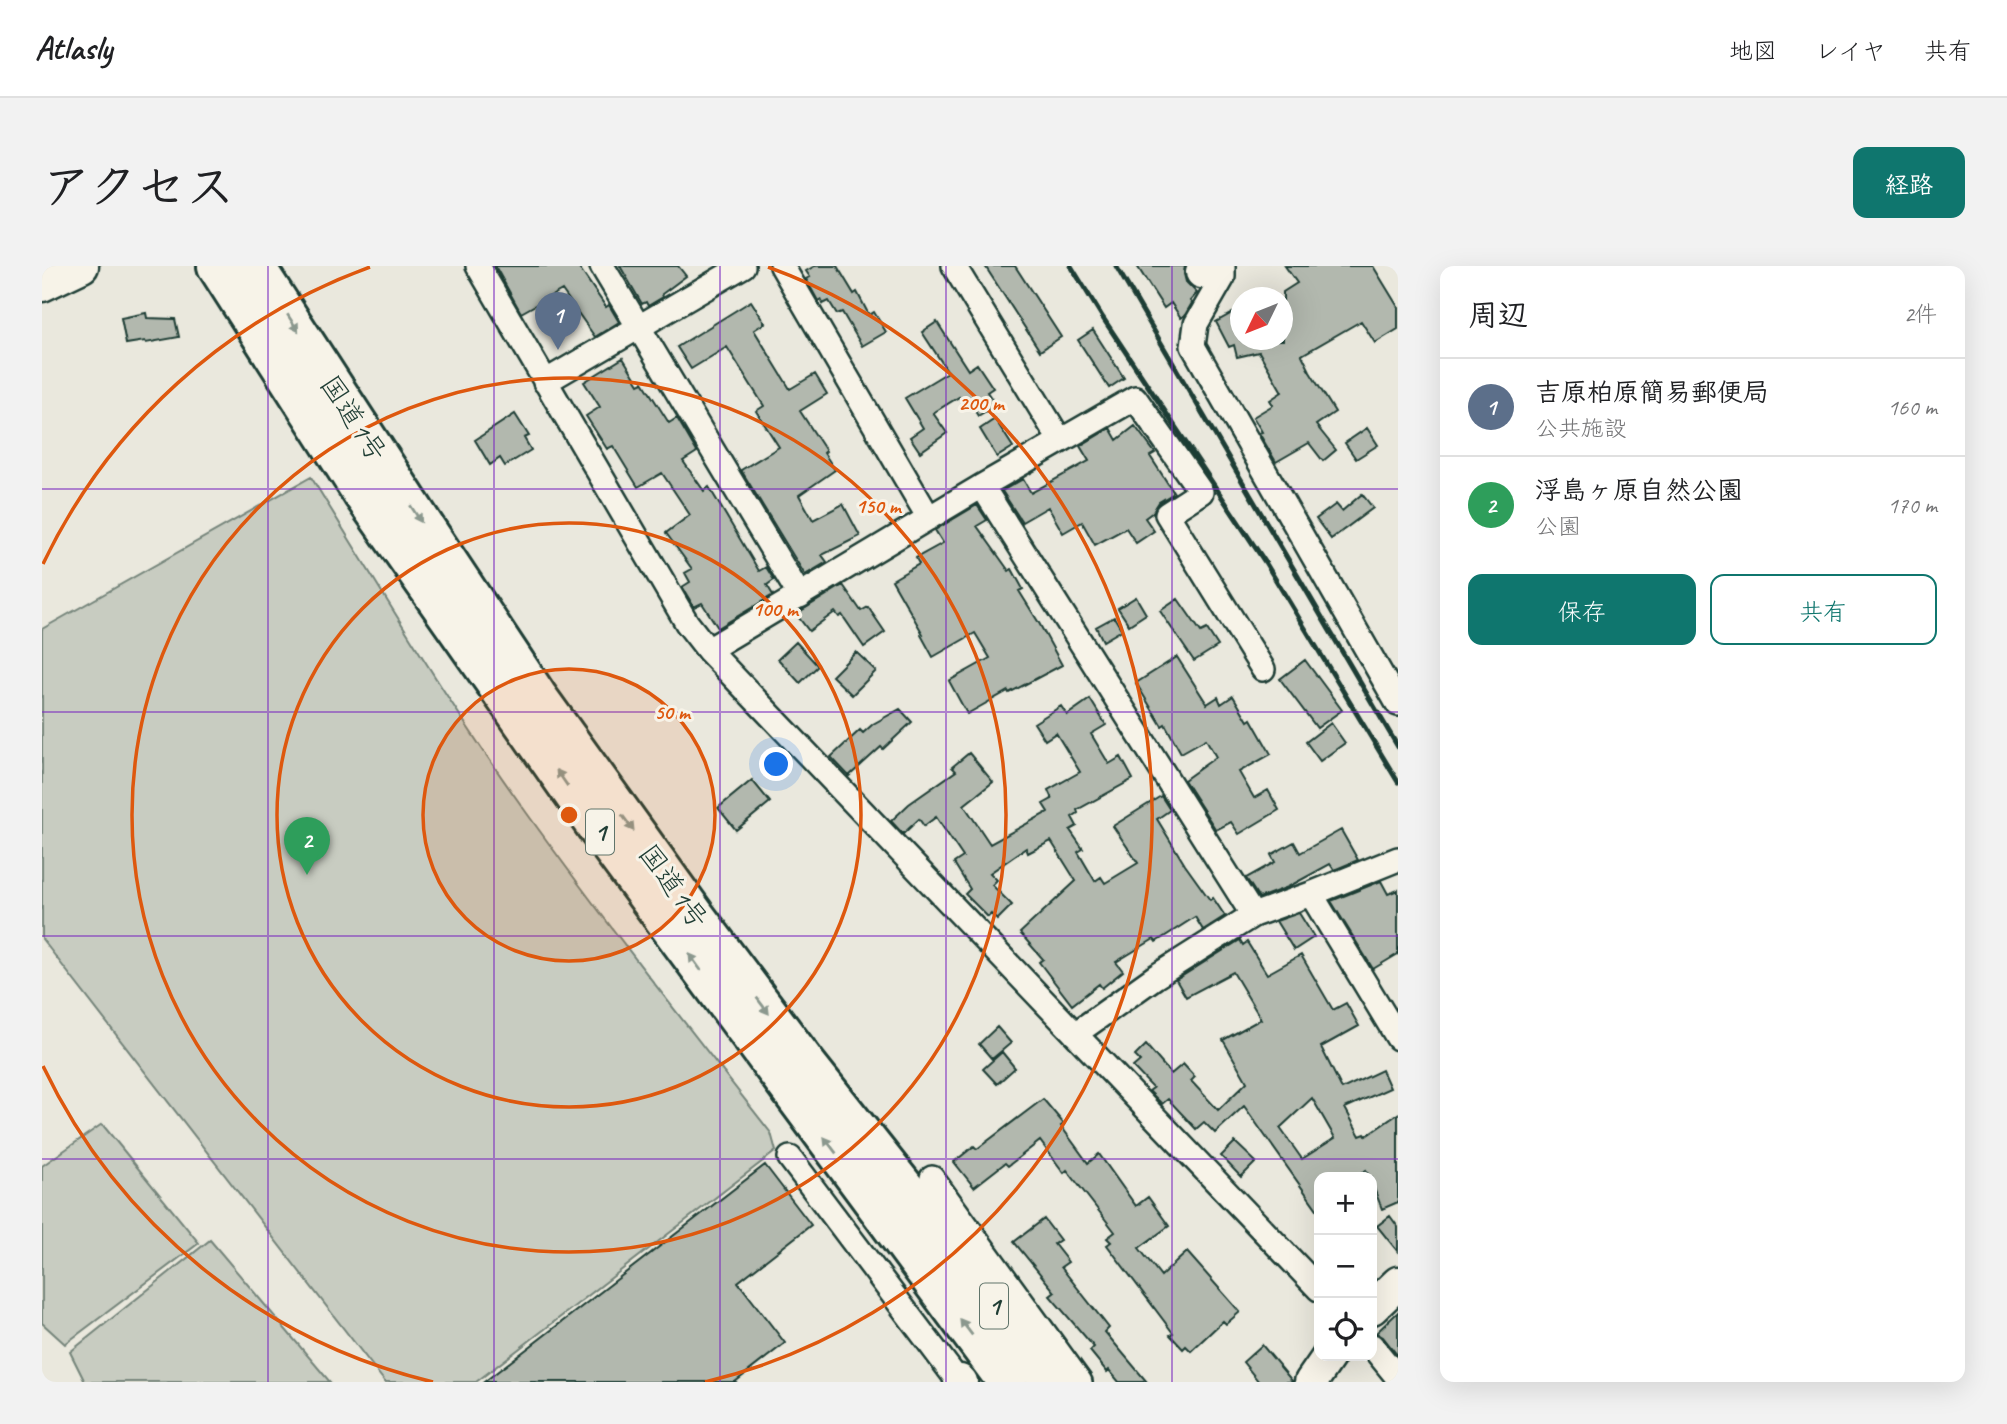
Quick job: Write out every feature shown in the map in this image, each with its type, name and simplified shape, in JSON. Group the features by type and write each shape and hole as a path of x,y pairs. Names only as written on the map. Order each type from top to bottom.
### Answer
{"highway":[{"name":"国道1号","path":"217,266 362,492 607,842 1007,1382"},
{"name":"国道1号","path":"256,266 416,515 537,696 697,918 807,1065 938,1230 1050,1382"}],"main road":[{"path":"42,285 82,266"},
{"path":"1377,1303 1398,1283"},
{"path":"1311,1382 1326,1361"}],"street":[{"path":"478,266 687,623 708,650 1314,1284"},
{"path":"602,266 800,596"},
{"path":"545,382 743,266"},
{"path":"782,266 929,518"},
{"path":"954,266 1060,440"},
{"path":"1212,268 1223,277 1196,324 1193,346 1398,704"},
{"path":"708,650 1135,398 1201,492 1167,514 1263,669"},
{"path":"982,486 1253,915"},
{"path":"1075,1034 1155,977 1253,915 1398,859"},
{"path":"1311,894 1398,1038"},
{"path":"790,1158 960,1382"},
{"path":"932,1178 1080,1382"},
{"path":"1377,1352 1398,1378"}],"shaded area":[{"path":"311,477 416,647 498,772 616,934 771,1133 776,1151 476,1382 385,1382 42,939 42,629"},
{"path":"102,1124 199,1243 65,1344 42,1323 42,1166"},
{"path":"210,1240 330,1382 85,1382 70,1352"}],"building":[{"path":"495,266 578,266 619,322 595,337 562,290 521,313"},
{"path":"620,266 678,266 686,276 662,294 663,297 648,306 646,302 642,304"},
{"path":"815,266 837,266 854,294 857,292 869,315 874,312 886,332 862,346 842,312 837,314 829,301 823,304 821,299 818,301 806,279 810,277 806,271"},
{"path":"985,266 1015,266 1061,337 1040,351"},
{"path":"1137,266 1185,266 1186,282 1197,293 1190,301 1192,303 1185,315 1181,318 1171,303 1164,308"},
{"path":"1285,266 1373,266 1398,307 1398,329 1375,343 1361,321 1302,355 1335,412 1316,425 1336,450 1323,461 1309,443 1276,462 1253,417 1273,405 1270,400 1282,392 1259,352 1237,357 1235,350 1293,350 1293,287 1291,287 1297,283"},
{"path":"751,301 765,323 754,330 790,389 815,374 827,394 800,411 835,470 799,495 813,520 843,504 860,536 822,555 827,562 805,575 741,470 779,447 756,411 764,406 727,347 691,369 677,347"},
{"path":"146,313 147,318 175,319 179,337 126,344 121,318"},
{"path":"1230,314 1230,347 1229,347 1216,322"},
{"path":"937,322 968,370 977,364 993,388 987,392 996,405 978,416 968,400 962,403 959,397 933,413 947,433 920,452 910,437 923,428 905,398 948,372 922,332"},
{"path":"1093,330 1124,378 1109,388 1078,340"},
{"path":"623,358 639,384 643,382 669,423 677,418 697,452 683,461 704,491 709,487 759,571 766,567 774,580 767,585 773,595 718,628 702,603 694,607 682,587 690,582 685,573 692,569 666,533 690,515 662,473 638,487 613,446 607,449 586,416 600,407 584,382"},
{"path":"515,414 529,436 524,438 531,450 505,466 500,458 490,465 475,440"},
{"path":"995,419 1013,447 997,457 980,429"},
{"path":"1135,426 1155,453 1150,456 1174,493 1159,502 1145,518 1154,531 1136,543 1126,528 1095,545 1082,522 1063,533 1048,507 1022,522 1002,491 1023,479 1031,493 1089,461 1080,446 1110,428 1117,440"},
{"path":"1367,428 1378,445 1356,459 1345,443"},
{"path":"1362,494 1373,508 1331,539 1316,519 1336,504 1342,511"},
{"path":"977,505 987,520 977,526 1009,571 1012,569 1023,589 1019,591 1062,665 967,714 949,681 990,658 975,633 933,657 892,580 919,564 916,558 943,543 935,530"},
{"path":"843,585 861,611 868,607 885,632 864,647 842,615 839,617 835,612 809,631 796,614"},
{"path":"1136,597 1146,614 1129,625 1118,608"},
{"path":"1178,599 1201,632 1207,629 1218,646 1194,661 1160,611"},
{"path":"1114,617 1122,630 1103,641 1096,627"},
{"path":"796,642 818,666 800,683 778,659"},
{"path":"856,652 876,671 852,695 832,676"},
{"path":"1177,657 1207,704 1218,697 1221,704 1233,696 1248,721 1251,719 1271,754 1239,772 1254,798 1268,790 1279,810 1239,834 1231,822 1216,830 1184,780 1216,757 1206,739 1181,753 1165,724 1162,726 1136,683"},
{"path":"1305,660 1342,710 1317,728 1280,679"},
{"path":"1090,699 1106,725 1091,734 1109,764 1121,757 1133,779 1077,810 1078,813 1072,817 1077,826 1070,830 1083,849 1078,852 1095,881 1101,877 1105,883 1138,863 1113,826 1161,796 1170,810 1157,819 1185,865 1225,916 1203,930 1195,917 1156,942 1154,939 1116,962 1123,971 1102,988 1099,984 1072,1005 1039,962 1043,959 1020,933 1076,881 1051,841 1028,853 1026,848 990,873 997,880 992,885 1012,905 997,920 991,914 988,917 965,894 970,889 954,863 963,857 936,817 924,826 919,819 903,834 891,821 909,804 956,771 952,767 969,753 993,782 964,805 990,844 1048,812 1043,804 1052,799 1048,790 1080,772 1056,733 1045,740 1034,723 1061,706 1067,715"},
{"path":"900,709 912,722 849,776 831,757 860,730 863,733 873,724"},
{"path":"1331,723 1345,743 1320,761 1306,742"},
{"path":"752,780 770,802 736,830 718,808"},
{"path":"1341,830 1358,860 1334,870 1330,864 1288,887 1259,898 1246,878 1275,862 1271,855 1294,842 1300,853"},
{"path":"1381,881 1388,894 1398,890 1398,954 1373,969 1331,901"},
{"path":"1299,913 1314,937 1294,950 1276,921"},
{"path":"1240,940 1243,945 1247,942 1267,974 1301,955 1333,1010 1346,1003 1359,1026 1321,1047 1342,1089 1382,1070 1390,1088 1345,1108 1360,1136 1366,1136 1398,1114 1398,1202 1382,1209 1377,1196 1377,1172 1366,1170 1314,1172 1314,1205 1244,1106 1215,1133 1204,1122 1196,1129 1168,1099 1162,1104 1149,1091 1153,1088 1133,1067 1140,1061 1135,1056 1146,1045 1171,1074 1183,1064 1195,1077 1191,1081 1218,1110 1247,1082 1223,1040 1261,1019 1233,972 1186,997 1176,980","holes":["1312,1098 1335,1138 1302,1159 1280,1128"]},
{"path":"997,1027 1011,1043 992,1059 979,1044"},
{"path":"1002,1052 1015,1068 997,1084 983,1069"},
{"path":"1043,1099 1064,1124 1061,1126 1088,1163 1099,1154 1136,1206 1148,1197 1169,1226 1139,1248 1161,1276 1187,1252 1240,1312 1226,1324 1223,1321 1191,1351 1186,1346 1183,1349 1170,1335 1173,1333 1107,1245 1111,1242 1107,1238 1115,1232 1067,1170 1064,1173 1040,1141 1008,1166 1005,1163 974,1187 954,1162 974,1146 977,1149"},
{"path":"1235,1142 1256,1162 1241,1177 1221,1156"},
{"path":"765,1165 811,1225 738,1282 785,1343 735,1382 484,1382"},
{"path":"1390,1216 1398,1227 1398,1252 1377,1226"},
{"path":"1044,1219 1060,1240 1054,1244 1068,1262 1061,1267 1109,1328 1105,1332 1147,1382 1119,1382 1109,1370 1107,1372 1090,1351 1094,1347 1050,1296 1055,1292 1014,1242"},
{"path":"1398,1312 1398,1356 1383,1337 1377,1332"},
{"path":"1262,1345 1293,1382 1259,1382 1243,1362"}],"railway":[{"path":"1071,266 1265,562 1398,782"},
{"path":"1116,266 1398,747"}],"place":[{"name":"吉原柏原簡易郵便局","path":"558,350"},
{"name":"浮島ヶ原自然公園","path":"307,875"}]}
